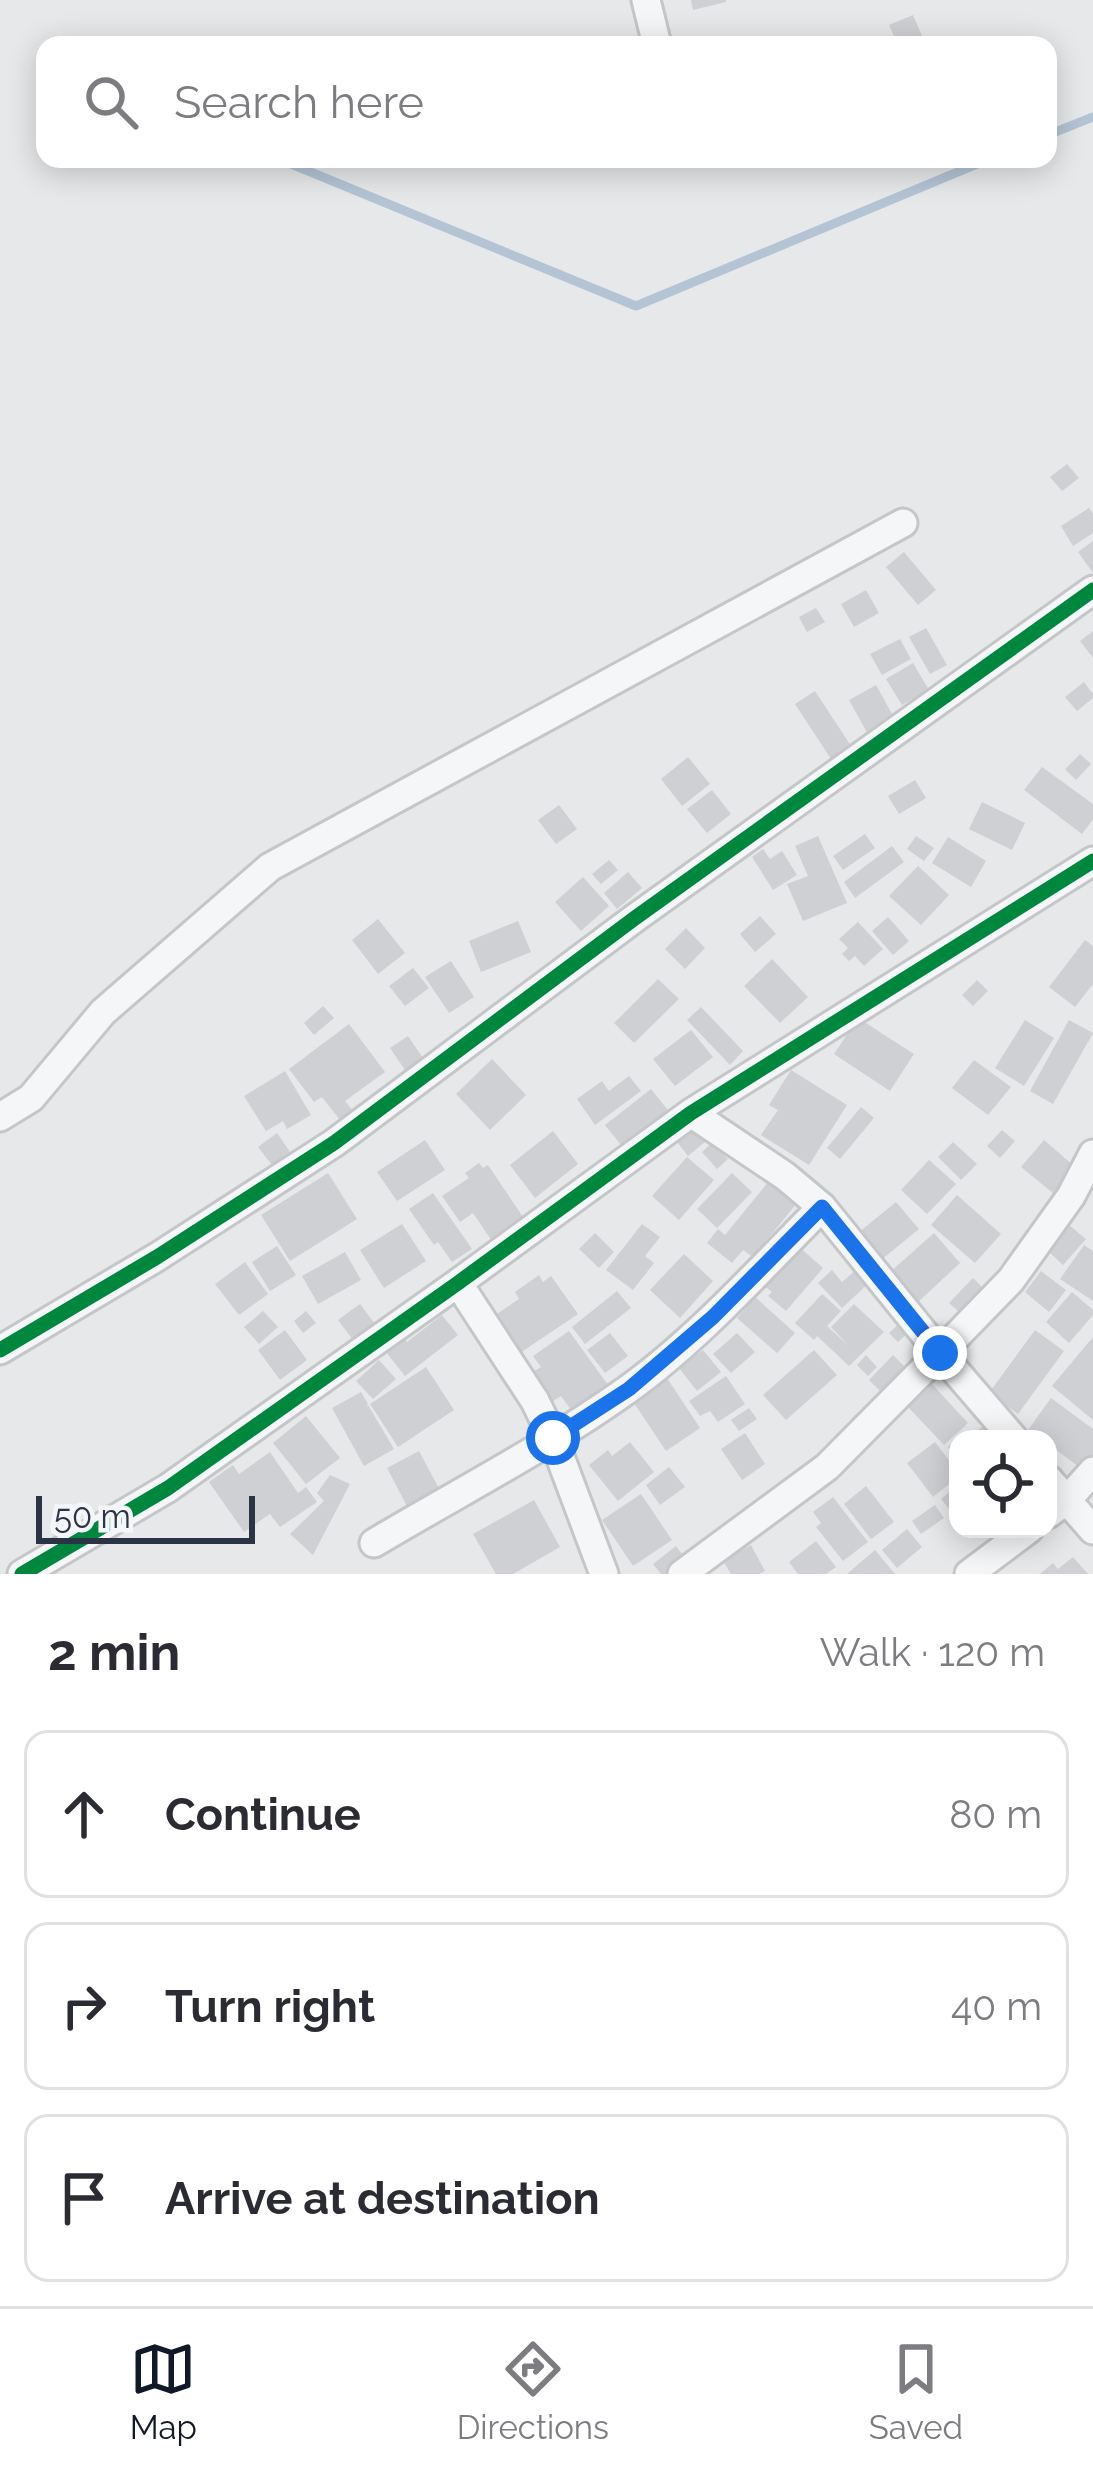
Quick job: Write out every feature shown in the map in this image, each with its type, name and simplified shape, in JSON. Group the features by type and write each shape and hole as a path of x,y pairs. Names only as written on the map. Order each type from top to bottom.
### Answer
{"street":[{"path":"646,0 655,36"},
{"path":"0,1117 31,1097 103,1012 271,867 903,523"},
{"path":"0,1350 157,1257 334,1143 635,918 1093,590"},
{"path":"22,1574 168,1488 691,1113 1093,861"},
{"path":"691,1113 785,1176 822,1207 1005,1430"},
{"path":"682,1574 827,1467 940,1353 1011,1280 1071,1196 1093,1154"},
{"path":"374,1543 629,1389 713,1317 822,1207"},
{"path":"458,1283 535,1401 604,1574"},
{"path":"1057,1496 1093,1471"},
{"path":"1057,1500 1093,1530"},
{"path":"969,1574 1017,1538"}],"building":[{"path":"691,0 726,0 726,2 693,10"},
{"path":"913,15 922,36 894,36 889,25"},
{"path":"1067,464 1079,478 1062,491 1050,477"},
{"path":"1089,508 1093,533 1073,546 1061,526"},
{"path":"1093,541 1093,573 1078,552"},
{"path":"904,552 936,590 918,605 886,567"},
{"path":"866,590 879,613 854,627 841,604"},
{"path":"816,608 825,622 807,632 799,617"},
{"path":"926,628 947,665 930,674 909,637"},
{"path":"1093,631 1093,658 1080,641"},
{"path":"900,639 911,659 882,675 870,654"},
{"path":"913,663 929,690 902,705 886,679"},
{"path":"1084,682 1093,698 1077,711 1065,697"},
{"path":"876,685 896,721 869,736 849,700"},
{"path":"815,691 853,749 833,762 795,704"},
{"path":"1080,754 1091,764 1076,780 1065,769"},
{"path":"688,757 710,784 682,806 661,779"},
{"path":"1042,767 1093,804 1093,819 1082,834 1024,790"},
{"path":"915,780 926,798 899,814 888,796"},
{"path":"712,790 731,814 707,833 687,809"},
{"path":"982,802 1025,823 1012,850 969,829"},
{"path":"559,805 577,829 556,844 538,820"},
{"path":"865,834 875,848 843,870 833,856"},
{"path":"818,836 847,903 803,921 787,884 808,876 795,846"},
{"path":"916,836 934,848 924,861 907,849"},
{"path":"948,837 986,861 971,887 932,863"},
{"path":"892,846 904,862 855,898 844,882"},
{"path":"763,849 770,859 782,851 797,875 773,890 752,857"},
{"path":"609,860 618,870 601,884 592,874"},
{"path":"918,866 949,895 921,925 889,896"},
{"path":"628,872 642,888 617,909 604,893"},
{"path":"583,877 609,906 581,931 555,902"},
{"path":"760,916 776,934 755,952 740,934"},
{"path":"888,917 909,941 893,955 872,931"},
{"path":"378,919 405,953 378,974 352,940"},
{"path":"518,921 531,952 481,972 469,941"},
{"path":"858,922 883,949 864,966 855,956 849,961 842,954 848,948 839,939"},
{"path":"686,928 705,948 685,969 665,949"},
{"path":"1085,940 1093,946 1093,984 1075,1007 1049,987"},
{"path":"772,959 808,997 780,1023 744,986"},
{"path":"451,961 474,997 449,1013 425,977"},
{"path":"413,968 429,988 405,1006 389,986"},
{"path":"658,979 679,999 634,1043 614,1023"},
{"path":"977,980 988,991 973,1006 962,995"},
{"path":"323,1006 334,1018 314,1035 304,1023"},
{"path":"701,1007 743,1051 730,1065 687,1020"},
{"path":"858,1018 914,1054 890,1091 834,1054"},
{"path":"1025,1020 1054,1038 1024,1086 995,1068"},
{"path":"1069,1020 1093,1033 1053,1104 1030,1091"},
{"path":"349,1024 385,1072 345,1101 353,1111 340,1120 322,1097 314,1102 289,1069"},
{"path":"691,1030 713,1057 675,1086 653,1059"},
{"path":"408,1036 423,1058 405,1070 390,1048"},
{"path":"492,1059 526,1095 490,1130 456,1094"},
{"path":"974,1060 1011,1087 988,1115 952,1088"},
{"path":"791,1070 847,1105 809,1165 761,1135 778,1110 769,1105"},
{"path":"285,1071 311,1115 287,1129 283,1121 266,1131 244,1096"},
{"path":"629,1076 641,1091 595,1125 577,1099 602,1081 609,1091"},
{"path":"651,1089 671,1114 625,1150 605,1125"},
{"path":"861,1107 874,1118 840,1159 827,1148"},
{"path":"695,1127 706,1141 688,1156 677,1142"},
{"path":"1002,1130 1015,1141 1000,1158 987,1146"},
{"path":"553,1131 578,1164 535,1198 510,1165"},
{"path":"277,1133 290,1152 272,1165 258,1147"},
{"path":"425,1140 445,1170 397,1201 377,1172"},
{"path":"1044,1140 1081,1172 1059,1198 1021,1167"},
{"path":"953,1142 977,1164 961,1180 938,1157"},
{"path":"712,1143 728,1159 717,1169 702,1152"},
{"path":"687,1157 714,1180 679,1220 652,1196"},
{"path":"929,1160 956,1184 927,1214 901,1190"},
{"path":"479,1163 483,1168 488,1165 527,1223 494,1244 473,1213 460,1222 442,1196 469,1178 465,1173"},
{"path":"328,1173 357,1219 290,1261 261,1215"},
{"path":"732,1173 752,1192 717,1228 697,1209"},
{"path":"769,1181 797,1203 753,1257 743,1250 732,1263 707,1243 718,1229 725,1235"},
{"path":"433,1193 472,1249 452,1262 409,1209"},
{"path":"957,1195 1001,1234 975,1263 931,1225"},
{"path":"896,1202 919,1229 881,1260 858,1233"},
{"path":"402,1224 426,1261 384,1288 360,1250"},
{"path":"642,1224 660,1237 645,1256 654,1263 633,1290 606,1270"},
{"path":"1069,1225 1086,1239 1063,1265 1047,1250"},
{"path":"595,1233 614,1252 599,1268 579,1249"},
{"path":"934,1233 960,1263 917,1303 889,1273"},
{"path":"797,1245 823,1268 786,1311 763,1285"},
{"path":"1084,1245 1093,1251 1093,1301 1060,1279"},
{"path":"277,1246 296,1275 270,1291 252,1262"},
{"path":"345,1252 361,1280 318,1304 302,1276"},
{"path":"684,1254 713,1281 680,1318 650,1290"},
{"path":"245,1262 268,1294 239,1315 215,1284"},
{"path":"857,1269 869,1283 842,1308 818,1283 832,1270 842,1282"},
{"path":"1041,1271 1066,1290 1049,1312 1025,1292"},
{"path":"539,1275 543,1282 551,1276 578,1314 520,1353 494,1316 519,1299 515,1292"},
{"path":"973,1278 991,1296 968,1320 949,1303"},
{"path":"617,1291 631,1308 585,1344 572,1327"},
{"path":"1072,1292 1093,1315 1069,1343 1046,1322"},
{"path":"822,1294 841,1311 827,1326 849,1346 831,1327 854,1304 884,1332 849,1366 795,1323"},
{"path":"755,1297 795,1333 777,1353 737,1318"},
{"path":"360,1304 381,1332 359,1348 338,1320"},
{"path":"263,1311 278,1327 259,1344 244,1327"},
{"path":"306,1311 316,1323 303,1333 294,1321"},
{"path":"442,1315 458,1335 405,1376 386,1352"},
{"path":"902,1321 910,1331 898,1342 889,1333"},
{"path":"285,1330 307,1360 280,1380 258,1350"},
{"path":"1035,1330 1064,1351 1018,1414 989,1393"},
{"path":"569,1331 608,1385 572,1411 561,1396 553,1401 533,1372 541,1367 533,1356"},
{"path":"610,1333 628,1356 605,1373 587,1350"},
{"path":"737,1333 755,1352 731,1373 713,1354"},
{"path":"1093,1337 1093,1420 1052,1386"},
{"path":"703,1350 721,1372 697,1391 679,1368"},
{"path":"814,1350 837,1375 786,1420 763,1395"},
{"path":"866,1355 877,1367 868,1376 857,1365"},
{"path":"893,1355 910,1372 886,1397 869,1380"},
{"path":"379,1360 396,1379 373,1399 356,1381"},
{"path":"426,1367 454,1410 398,1447 370,1404"},
{"path":"726,1376 745,1404 718,1422 710,1411 700,1416 689,1401"},
{"path":"667,1378 700,1428 666,1451 632,1400"},
{"path":"932,1384 968,1423 960,1430 949,1430 944,1445 908,1407"},
{"path":"361,1392 368,1404 365,1407 368,1405 394,1449 364,1466 332,1408"},
{"path":"1051,1398 1093,1429 1093,1454 1082,1469 1057,1451 1057,1430 1028,1430"},
{"path":"749,1408 757,1419 739,1431 731,1420"},
{"path":"306,1416 340,1458 306,1484 273,1443"},
{"path":"991,1419 1000,1430 978,1430"},
{"path":"745,1433 765,1464 742,1480 721,1449"},
{"path":"630,1442 654,1472 618,1501 589,1465 608,1450 612,1456"},
{"path":"935,1442 949,1460 949,1484 933,1497 907,1463"},
{"path":"419,1451 443,1496 410,1512 387,1468"},
{"path":"270,1452 298,1493 306,1487 317,1502 280,1527 270,1514 244,1532 209,1482 233,1465 239,1474"},
{"path":"669,1467 685,1487 660,1505 646,1485"},
{"path":"330,1475 350,1484 313,1555 290,1534 324,1501 317,1493"},
{"path":"866,1486 894,1522 871,1539 844,1504"},
{"path":"641,1494 672,1540 633,1566 602,1520"},
{"path":"833,1497 868,1542 843,1561 816,1527 821,1523 813,1512"},
{"path":"534,1500 560,1547 513,1574 496,1574 473,1534"},
{"path":"935,1505 944,1518 921,1534 912,1521"},
{"path":"907,1529 922,1547 897,1568 882,1550"},
{"path":"816,1541 836,1567 826,1574 798,1574 789,1562"},
{"path":"751,1545 765,1571 731,1574 723,1561"},
{"path":"676,1546 687,1561 670,1574 661,1574 653,1564"},
{"path":"875,1550 895,1574 847,1574"},
{"path":"1073,1557 1088,1574 1040,1574 1053,1563 1058,1569"}],"waterway":[{"path":"1057,131 1093,117"},
{"path":"301,168 636,306 967,168"}],"cycle path":[{"path":"0,1350 157,1257 334,1143 635,918 1093,590"},
{"path":"22,1574 168,1488 691,1113 1093,861"}],"route":[{"path":"553,1438 629,1389 713,1317 822,1207 940,1353"}]}
